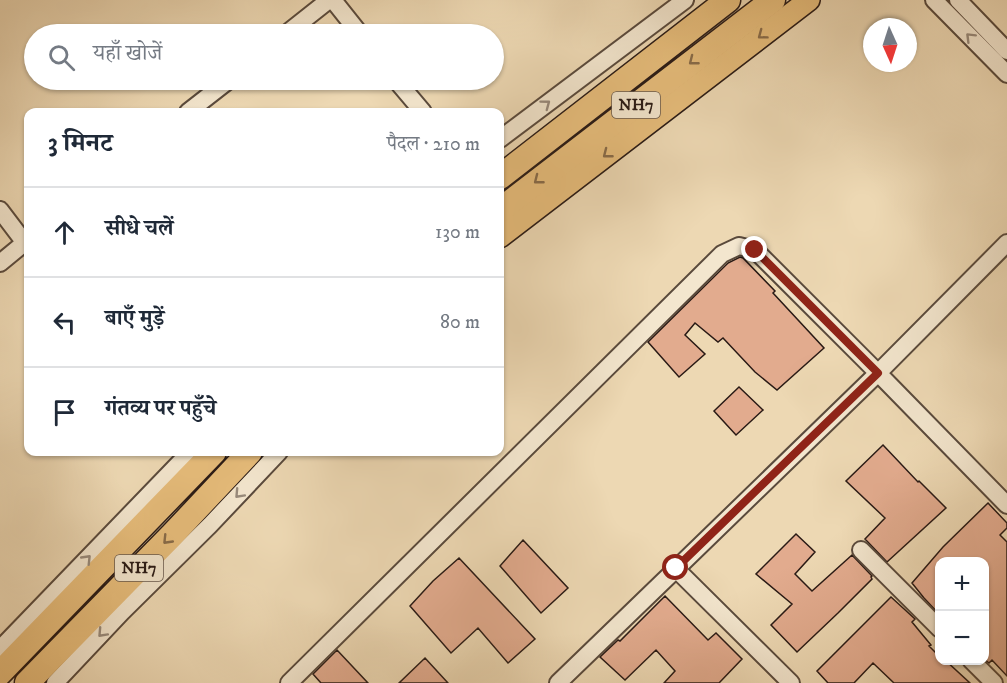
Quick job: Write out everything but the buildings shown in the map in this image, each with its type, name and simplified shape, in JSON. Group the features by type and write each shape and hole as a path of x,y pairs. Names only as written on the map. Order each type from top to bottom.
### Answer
{"highway":[{"name":"NH7","path":"504,174 728,0"},
{"name":"NH7","path":"504,207 773,0"},
{"name":"NH7","path":"0,673 210,456"},
{"name":"NH7","path":"27,683 246,456"}],"main road":[{"path":"504,234 809,0"}],"street":[{"path":"299,24 331,0 351,24"},
{"path":"504,135 686,0"},
{"path":"934,0 1007,74"},
{"path":"958,0 1007,51"},
{"path":"193,108 216,90"},
{"path":"404,90 420,108"},
{"path":"0,210 24,238"},
{"path":"568,680 676,568 878,373 1007,243"},
{"path":"0,263 24,244"},
{"path":"289,683 722,254 739,246 755,250 1007,505"},
{"path":"0,649 186,456"},
{"path":"55,683 275,456"},
{"path":"861,550 935,624"},
{"path":"676,568 791,683"},
{"path":"976,665 994,683"}],"route":[{"path":"676,568 878,373 755,250"}]}
